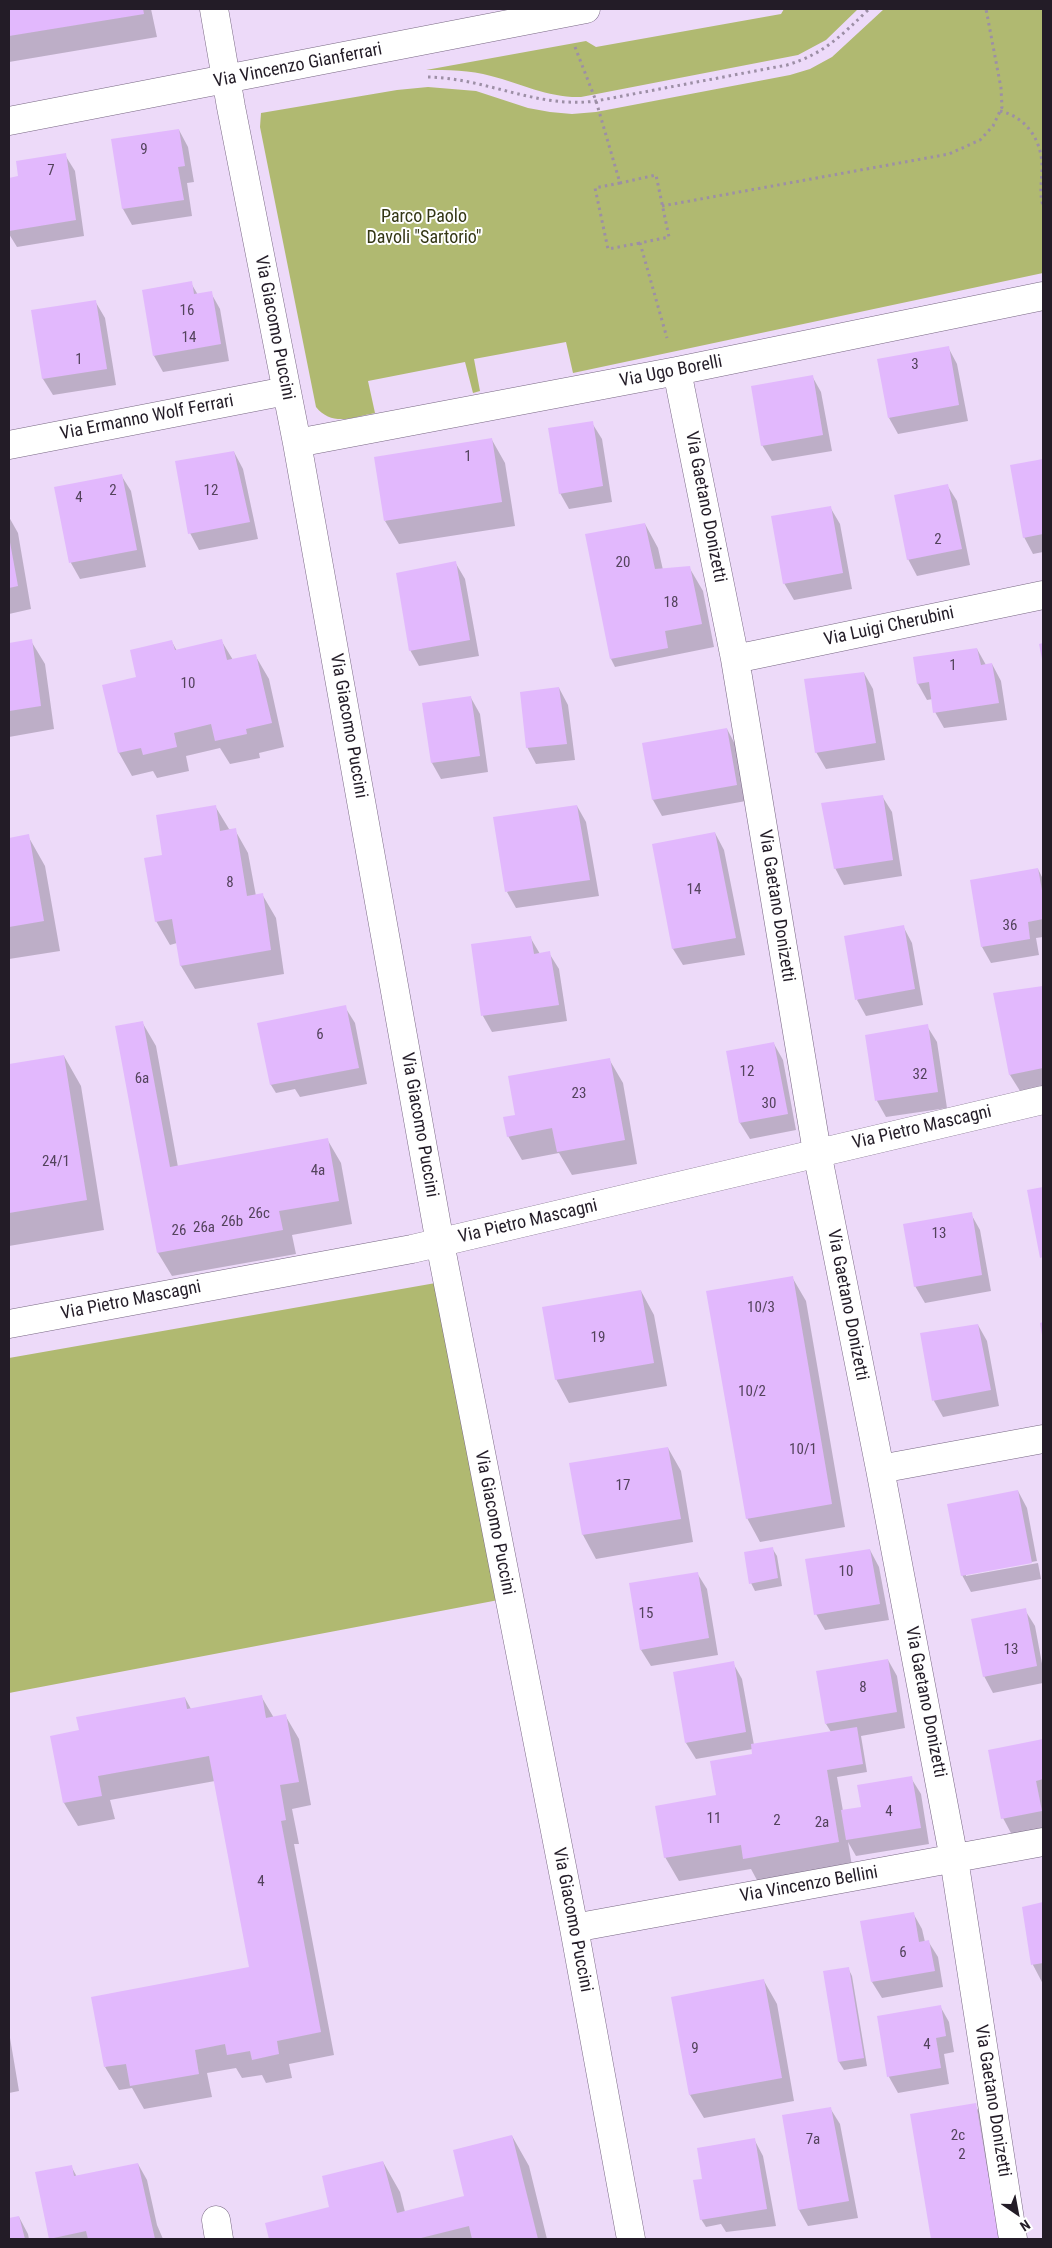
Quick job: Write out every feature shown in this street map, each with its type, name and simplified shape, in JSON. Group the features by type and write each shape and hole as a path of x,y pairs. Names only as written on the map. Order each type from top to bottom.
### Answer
{"street":[{"name":"Via Giacomo Puccini","path":"214,9 297,443 440,1243 574,1928 632,2239"},
{"name":"Via Vincenzo Gianferrari","path":"9,122 574,10"},
{"name":"Via Ugo Borelli","path":"297,443 677,371 1043,296"},
{"name":"Via Gaetano Donizetti","path":"677,371 735,659 817,1152 880,1469 954,1859 1013,2239"},
{"name":"Via Ermanno Wolf Ferrari","path":"9,444 286,391"},
{"name":"Via Luigi Cherubini","path":"735,659 1043,595"},
{"name":"Via Pietro Mascagni","path":"9,1324 440,1243 817,1152 1043,1100"},
{"path":"880,1469 1043,1439"},
{"name":"Via Vincenzo Bellini","path":"574,1928 1043,1842"}],"path":[{"path":"421,77 469,81 517,95 548,101 575,103 596,101 805,60 838,39 869,9"},
{"path":"662,206 949,154 980,140 993,126 1000,112 1002,98 986,9"},
{"path":"574,10 573,43 596,101 620,183"},
{"path":"1000,112 1018,117 1032,133 1041,158 1040,189 1043,206"},
{"path":"656,175 669,237 608,249 595,188 620,183 656,175"},
{"path":"640,243 677,371"}],"green space":[{"path":"784,9 858,9 826,40 798,55 581,97 547,93 483,74 451,70 426,70 586,41 596,47 781,14"},
{"name":"Parco Paolo Davoli \"Sartorio\"","path":"884,9 1043,9 1043,273 573,373 566,342 474,359 480,391 473,393 465,362 368,381 375,413 336,419 322,413 316,407 260,127 261,113 397,90 428,87 476,91 528,108 550,112 572,114 596,112 790,75 810,69 832,57"},
{"path":"447,1281 509,1598 9,1693 9,1358"}],"building":[{"path":"9,9 143,9 144,14 9,36"},
{"path":"179,129 185,166 178,167 184,200 122,209 111,139"},
{"path":"66,153 76,220 9,231 9,178 18,176 16,161"},
{"path":"192,281 194,294 212,291 221,344 153,356 142,290"},
{"path":"96,300 107,369 42,379 31,310"},
{"path":"949,346 959,405 888,418 877,359"},
{"path":"813,375 823,435 761,446 751,386"},
{"path":"593,421 603,486 559,494 548,428"},
{"path":"492,438 502,502 384,521 374,457"},
{"path":"234,451 250,522 188,534 175,461"},
{"path":"1043,459 1043,534 1023,538 1010,465"},
{"path":"122,474 137,550 69,563 54,487"},
{"path":"948,484 962,549 907,560 894,495"},
{"path":"831,506 843,573 783,584 771,516"},
{"path":"645,523 655,569 690,566 702,624 665,631 668,648 610,659 585,534"},
{"path":"9,537 18,586 9,588"},
{"path":"456,561 470,640 409,651 396,573"},
{"path":"32,639 41,706 9,711 9,643"},
{"path":"222,639 227,660 256,654 272,723 246,729 247,734 215,741 211,724 174,733 177,747 143,755 141,748 118,753 102,685 136,677 130,650 172,640 175,650"},
{"path":"1043,643 1043,659 1042,659 1039,644"},
{"path":"977,648 981,665 992,663 999,703 933,713 929,682 917,684 913,657"},
{"path":"864,672 876,743 815,753 804,679"},
{"path":"559,687 567,744 526,748 520,692"},
{"path":"471,696 480,756 431,763 422,703"},
{"path":"727,728 737,785 652,800 642,743"},
{"path":"883,795 893,860 834,869 821,803"},
{"path":"216,805 220,831 236,828 247,896 263,893 271,950 180,966 172,919 155,922 144,858 162,855 156,815"},
{"path":"577,805 590,880 505,892 493,817"},
{"path":"715,832 736,938 672,949 652,844"},
{"path":"29,834 44,921 9,927 9,838"},
{"path":"1038,868 1043,896 1043,919 1028,922 1030,939 981,947 970,880"},
{"path":"904,925 915,989 855,1000 844,936"},
{"path":"531,936 534,954 550,951 559,1005 481,1016 471,944"},
{"path":"1043,986 1043,1068 1009,1075 993,993"},
{"path":"346,1005 359,1068 270,1085 257,1023"},
{"path":"143,1021 170,1167 328,1138 339,1201 279,1211 283,1230 157,1253 115,1026"},
{"path":"928,1024 938,1092 875,1101 865,1035"},
{"path":"774,1042 788,1114 739,1123 726,1051"},
{"path":"64,1055 87,1200 9,1213 9,1064"},
{"path":"610,1058 625,1140 557,1152 552,1128 507,1137 503,1117 515,1115 508,1076"},
{"path":"1043,1187 1043,1257 1040,1258 1027,1190"},
{"path":"972,1212 982,1275 914,1287 903,1224"},
{"path":"793,1276 832,1504 746,1519 706,1291"},
{"path":"641,1290 654,1363 555,1380 542,1307"},
{"path":"1043,1322 1043,1335 1042,1335 1040,1323"},
{"path":"978,1324 991,1390 932,1401 920,1333"},
{"path":"668,1447 681,1519 582,1535 569,1463"},
{"path":"1018,1490 1032,1563 961,1576 947,1504"},
{"path":"773,1547 778,1578 749,1584 744,1552"},
{"path":"870,1549 880,1604 814,1615 805,1559"},
{"path":"698,1572 709,1638 640,1650 629,1583"},
{"path":"1026,1608 1037,1666 983,1677 971,1619"},
{"path":"888,1659 897,1712 825,1724 816,1671"},
{"path":"734,1661 746,1732 685,1743 673,1672"},
{"path":"262,1695 266,1718 286,1714 299,1782 280,1785 286,1820 281,1821 321,2032 277,2041 279,2054 252,2060 250,2051 227,2055 225,2044 195,2050 199,2074 130,2086 126,2064 104,2067 91,1997 249,1967 209,1756 98,1776 102,1796 63,1803 50,1736 79,1730 76,1717 185,1697 187,1709"},
{"path":"857,1727 863,1764 827,1770 839,1842 743,1859 741,1845 664,1858 655,1806 716,1795 710,1761 752,1754 751,1744"},
{"path":"1043,1739 1043,1779 1036,1781 1042,1811 1001,1819 988,1750"},
{"path":"912,1776 921,1828 846,1840 841,1810 861,1807 857,1785"},
{"path":"1043,1902 1043,1963 1031,1965 1022,1907"},
{"path":"914,1912 919,1942 929,1940 935,1971 871,1982 860,1921"},
{"path":"849,1967 864,2058 838,2062 823,1971"},
{"path":"764,1979 782,2078 689,2095 671,1997"},
{"path":"941,2005 946,2036 936,2038 941,2068 887,2077 877,2016"},
{"path":"976,2103 999,2239 931,2239 910,2114"},
{"path":"831,2107 849,2201 798,2210 782,2115"},
{"path":"512,2135 538,2239 472,2239 469,2226 417,2239 269,2239 265,2223 329,2207 322,2176 383,2161 397,2213 464,2196 453,2150"},
{"path":"755,2138 767,2209 700,2220 693,2180 702,2179 697,2148"},
{"path":"138,2163 155,2239 88,2239 86,2231 49,2239 35,2172 72,2165 74,2176"},
{"path":"19,2216 25,2239 9,2239 9,2218"}]}
